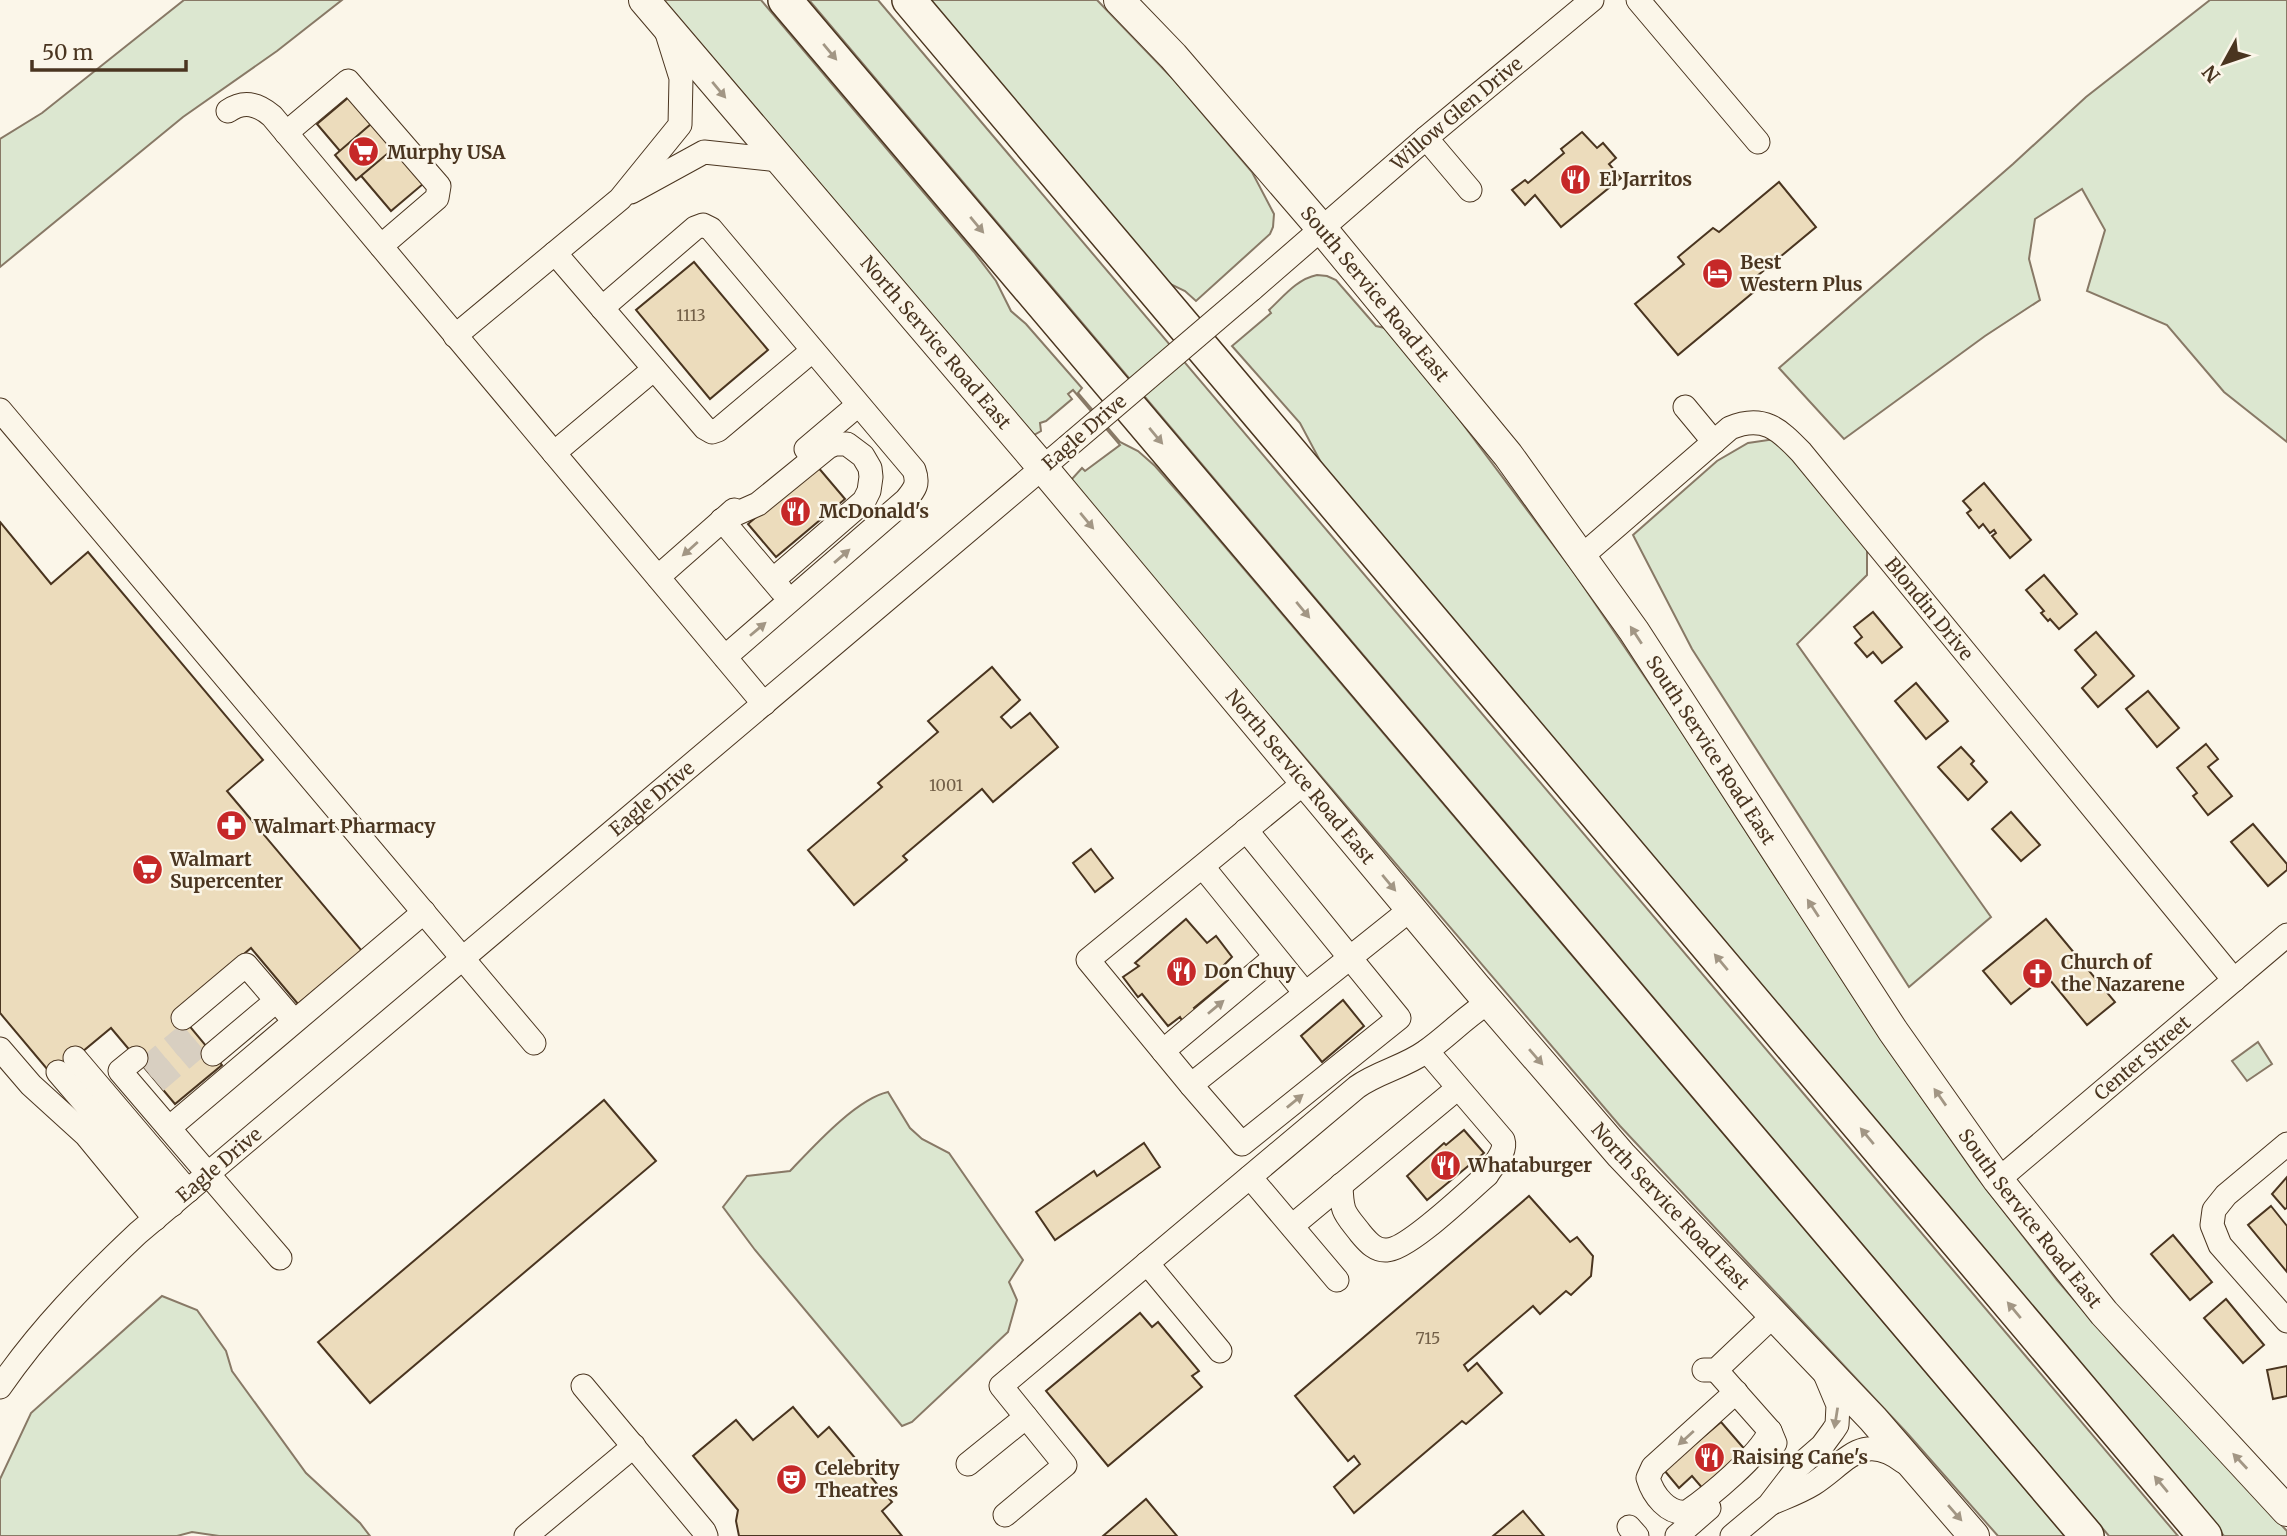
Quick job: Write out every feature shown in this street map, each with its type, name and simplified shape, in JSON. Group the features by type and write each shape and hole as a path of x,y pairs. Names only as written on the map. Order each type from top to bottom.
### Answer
{"highway":[{"path":"785,0 2087,1536"},
{"path":"909,0 2204,1536"}],"main road":[{"name":"North Service Road East","path":"644,0 1043,468 1489,1002 1621,1154 1873,1419 1974,1536"},
{"name":"South Service Road East","path":"1119,0 1174,56 1322,229 1508,455 1634,631 1893,1031 1998,1180 2104,1313 2287,1511"}],"street":[{"name":"Willow Glen Drive","path":"1322,229 1426,138 1592,0"},
{"path":"1638,0 1758,142"},
{"path":"620,199 680,125 681,78 664,23"},
{"path":"286,133 348,80 439,186 437,198 381,246"},
{"path":"228,111 247,104 264,108 764,704"},
{"path":"1426,138 1469,190"},
{"path":"455,336 620,199 704,152 779,160"},
{"path":"602,308 695,228 703,225 711,229 914,470 917,480 915,488 906,499 725,657"},
{"name":"Eagle Drive","path":"0,1387 40,1333 85,1283 174,1203 1322,229"},
{"path":"555,253 705,428 712,432 812,351"},
{"path":"554,453 654,369"},
{"path":"658,577 858,405"},
{"path":"1685,407 1714,442"},
{"path":"0,410 534,1043"},
{"name":"Blondin Drive","path":"1582,556 1730,428 1745,422 1766,424 1783,433 2234,980"},
{"path":"722,520 758,504 828,447 847,444 863,456 870,468 871,477 864,501 773,580"},
{"path":"722,520 791,601"},
{"path":"1246,830 1399,1017 1242,1143 1088,960 1203,867 1246,830 1305,782"},
{"path":"1203,867 1305,993"},
{"path":"1191,1085 1411,909"},
{"path":"169,1128 424,912"},
{"name":"Center Street","path":"1998,1180 2287,935"},
{"path":"1163,1051 1275,957"},
{"path":"266,989 294,1021"},
{"path":"266,989 198,1036 266,989"},
{"path":"1005,1515 1065,1465 1001,1386 1363,1083 1427,1051 1489,1002"},
{"path":"0,1049 31,1085 86,1135 174,1203"},
{"path":"1341,1185 1376,1231 1394,1237 1405,1231 1480,1167 1495,1161 1505,1148 1498,1135 1427,1051"},
{"path":"67,1065 174,1203"},
{"path":"146,1084 169,1128 280,1258"},
{"path":"1292,1226 1458,1088"},
{"path":"2287,1144 2226,1195 2214,1210 2212,1225 2220,1245 2287,1321"},
{"path":"1250,1177 1337,1280"},
{"path":"1146,1263 1220,1351"},
{"path":"1677,1536 1769,1456 1775,1444 1770,1431 1736,1392 1710,1370 1774,1315"},
{"path":"1732,1536 1769,1505 1799,1466 1822,1446 1836,1425 1838,1405 1825,1374 1813,1356"},
{"path":"583,1386 706,1536"},
{"path":"1736,1392 1653,1467 1648,1478 1657,1496 1673,1510 1679,1513 1687,1512 1752,1457 1770,1431"},
{"path":"968,1464 1026,1417"},
{"path":"526,1536 634,1446"},
{"path":"1769,1505 1814,1484 1847,1457 1866,1449 1885,1450 1923,1476"}],"green space":[{"path":"184,0 342,0 277,51 183,117 0,267 0,139 42,113"},
{"path":"664,0 761,0 974,252 996,281 1011,311 1026,324 1082,388 1078,393 1120,442 1138,451 1155,466 1193,509 2065,1536 1998,1536 1907,1433 1620,1126 1072,485 1071,480 1082,468 1085,471 1120,445 1073,390 1068,394 1072,399 1040,423 1041,431 1034,435"},
{"path":"809,0 878,0 2178,1536 2109,1536"},
{"path":"925,0 1097,0 1174,80 1252,172 1274,214 1270,234 1196,301 1185,291 1166,282"},
{"path":"2210,0 2287,0 2287,442 2224,392 2167,325 2087,291 2105,230 2082,189 2035,219 2029,259 2040,300 1985,336 1844,439 1779,368 2086,97"},
{"path":"1317,275 1336,280 1376,326 1385,328 1453,411 1575,574 1674,720 1882,1041 1977,1177 2057,1280 2120,1353 2287,1531 2287,1536 2224,1536 1326,472 1300,423 1232,346 1271,313 1269,310 1291,289 1303,280"},
{"path":"1775,439 1867,545 1867,575 1797,644 1991,917 1909,987 1692,649 1633,535 1717,461 1748,443"},
{"path":"2258,1042 2272,1064 2247,1081 2232,1061"},
{"path":"888,1092 910,1128 922,1139 949,1153 1023,1260 1009,1282 1017,1300 1008,1332 912,1422 902,1426 755,1250 723,1207 747,1176 790,1171 849,1114 876,1096"},
{"path":"162,1296 197,1310 226,1351 232,1371 306,1473 360,1523 370,1536 219,1536 192,1532 177,1536 0,1536 0,1479 31,1413"}],"building":[{"path":"349,97 423,184 391,211 317,124"},
{"name":"Murphy USA","path":"371,124 393,149 356,180 335,155"},
{"name":"El Jarritos","path":"1582,132 1597,148 1603,143 1616,158 1609,164 1621,178 1561,227 1535,195 1525,205 1512,190 1525,180 1528,183 1564,153 1561,149"},
{"name":"Best Western Plus","path":"1779,182 1816,227 1750,282 1756,290 1678,355 1635,304 1684,264 1678,257 1713,228 1719,232"},
{"path":"694,262 768,350 710,399 636,310"},
{"name":"McDonald's","path":"817,466 845,499 776,557 748,524"},
{"path":"1984,483 2031,540 2010,558 1992,536 1996,533 1994,530 1990,533 1983,524 1979,528 1967,513 1971,510 1963,501"},
{"name":"Walmart Supercenter","path":"0,522 51,584 88,552 263,760 227,791 362,951 298,1004 251,948 177,1011 222,1065 175,1104 111,1028 53,1076 0,1013"},
{"path":"2044,575 2077,614 2059,629 2041,613 2044,611 2026,590"},
{"path":"1873,612 1902,647 1882,663 1873,652 1867,657 1855,643 1862,637 1854,627"},
{"path":"2096,632 2134,676 2098,707 2082,688 2096,675 2075,650"},
{"path":"992,667 1020,700 1001,717 1011,728 1030,713 1058,747 993,802 982,789 903,856 907,860 854,905 808,850 882,787 878,783 938,732 928,721"},
{"path":"1916,683 1948,721 1926,739 1895,701"},
{"path":"2148,691 2179,728 2157,747 2126,709"},
{"path":"2206,744 2218,759 2208,767 2232,796 2208,815 2193,796 2197,793 2177,768"},
{"path":"1961,747 1974,761 1971,764 1987,782 1968,800 1938,767"},
{"path":"2011,812 2040,845 2021,861 1992,829"},
{"path":"2253,824 2287,864 2287,870 2268,886 2231,842"},
{"path":"1091,849 1113,878 1095,892 1073,863"},
{"name":"Don Chuy","path":"1186,919 1207,943 1216,936 1232,957 1224,965 1234,975 1194,1008 1198,1013 1184,1024 1180,1017 1168,1026 1142,994 1138,997 1123,977 1139,966 1135,963"},
{"name":"Church of the Nazarene","path":"2046,919 2115,1002 2087,1025 2046,975 2011,1004 1983,971"},
{"path":"1343,1000 1364,1026 1322,1062 1301,1036"},
{"path":"604,1100 656,1161 370,1403 318,1342"},
{"name":"Whataburger","path":"1464,1130 1484,1153 1427,1200 1407,1176 1444,1143 1446,1145"},
{"path":"1144,1143 1160,1167 1055,1240 1036,1212 1094,1171 1097,1176"},
{"path":"2287,1177 2287,1208 2285,1209 2272,1194"},
{"path":"1529,1196 1570,1242 1577,1237 1593,1256 1591,1276 1571,1295 1566,1291 1540,1314 1533,1306 1464,1365 1468,1371 1477,1363 1502,1393 1466,1424 1462,1421 1354,1513 1334,1487 1360,1464 1354,1456 1348,1461 1295,1396"},
{"path":"2271,1206 2287,1226 2287,1272 2248,1225"},
{"path":"2173,1235 2212,1282 2190,1300 2151,1254"},
{"path":"2226,1299 2264,1345 2243,1363 2204,1318"},
{"path":"1140,1313 1152,1327 1158,1322 1199,1371 1192,1376 1202,1387 1108,1466 1046,1391"},
{"path":"2287,1366 2287,1396 2273,1399 2267,1370"},
{"name":"Celebrity Theatres","path":"793,1407 818,1437 829,1427 892,1502 882,1511 902,1536 739,1536 736,1521 738,1510 693,1456 736,1420 753,1440"},
{"name":"Raising Cane's","path":"1721,1422 1747,1452 1704,1490 1692,1476 1679,1488 1664,1470"},
{"path":"1146,1499 1177,1536 1103,1536"},
{"path":"1523,1511 1544,1536 1493,1536"}],"tunnel":[{"path":"145,1069 192,1030"},
{"path":"156,1082 203,1042"}],"place":[{"name":"Murphy USA","path":"364,152"},
{"name":"El Jarritos","path":"1576,179"},
{"name":"Best Western Plus","path":"1717,273"},
{"name":"McDonald's","path":"796,511"},
{"name":"Walmart Pharmacy","path":"231,826"},
{"name":"Walmart Supercenter","path":"147,870"},
{"name":"Don Chuy","path":"1181,971"},
{"name":"Church of the Nazarene","path":"2038,973"},
{"name":"Whataburger","path":"1445,1165"},
{"name":"Raising Cane's","path":"1709,1457"},
{"name":"Celebrity Theatres","path":"792,1479"}]}
